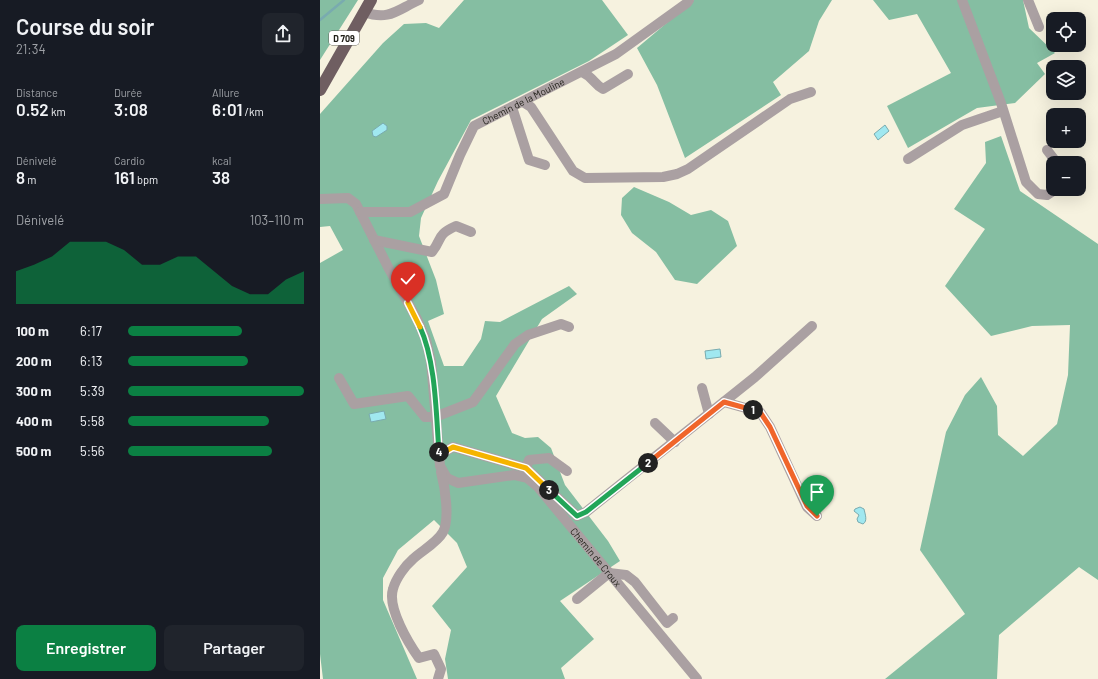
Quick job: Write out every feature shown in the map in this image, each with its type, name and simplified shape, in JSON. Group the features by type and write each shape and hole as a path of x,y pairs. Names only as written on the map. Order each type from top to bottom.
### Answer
{"main road":[{"name":"D 709","path":"320,90 370,0"},
{"name":"D 709","path":"320,77 370,0"}],"street":[{"path":"364,12 378,17 388,16 419,0"},
{"name":"Chemin de la Mouline","path":"360,212 410,212 444,194 474,126 616,54 687,3 689,0"},
{"path":"962,0 1003,111 1026,182 1038,194 1046,195"},
{"path":"1028,0 1039,27"},
{"path":"582,72 591,76 599,87 603,89 628,74"},
{"path":"523,102 531,107 573,171 585,178 662,177 677,174 688,169 790,99 811,92"},
{"path":"512,107 530,160 545,165"},
{"path":"908,159 962,125 1003,111"},
{"path":"1047,150 1052,156"},
{"path":"320,199 348,198 356,204 417,319 426,340 431,362 440,466 446,489 446,516 443,533 413,559 402,571 392,589 393,608 411,647 420,658 434,654 441,669 438,679"},
{"path":"374,240 432,252 438,238 445,230 456,226 471,232"},
{"path":"338,378 354,404 408,396 425,417 435,417 473,402 483,390 504,358 516,344 528,335 561,324 569,327"},
{"path":"439,455 453,447 526,468 577,516 586,512 675,442 763,370 812,326"},
{"path":"702,388 709,414"},
{"path":"724,402 760,412 770,427 807,506 817,516"},
{"path":"656,423 675,442"},
{"path":"526,468 529,460 549,458 567,471"},
{"name":"Chemin de Croux","path":"440,466 447,478 458,483 514,475 527,478 538,487 697,679"},
{"path":"577,599 609,573 626,575 635,582 667,623 673,618"}],"green space":[{"path":"320,0 358,0 320,60"},
{"path":"464,0 602,0 628,35 589,61 471,120 438,181 421,218 419,236 436,280 444,314 428,321 444,366 463,366 481,339 485,321 500,322 569,286 577,294 542,319 496,396 512,433 525,438 538,437 551,448 565,485 608,541 620,561 560,601 594,639 561,668 565,679 448,679 445,659 451,630 432,606 467,567 457,543 434,520 398,550 383,578 383,600 417,679 323,679 320,654 320,263 343,250 330,226 320,227 320,114 383,43 404,24 426,23 439,28"},
{"path":"694,0 832,0 819,21 809,51 773,82 781,95 685,158 657,85 637,48"},
{"path":"873,0 1023,0 1029,28 1046,44 1046,52 1055,53 1037,63 1045,74 1015,103 977,108 908,148 887,106 951,73 917,14 889,20"},
{"path":"1001,136 1020,191 1098,244 1098,580 1079,567 999,635 997,679 885,679 965,614 920,550 946,432 965,395 981,377 997,406 998,435 1023,456 1057,424 1068,375 1070,325 1032,326 991,336 945,286 985,229 954,209 986,163 985,142"},
{"path":"634,187 669,202 691,215 711,210 728,221 737,246 697,284 675,280 656,252 632,233 621,215 622,198"}],"water":[{"path":"383,123 387,126 387,130 376,137 373,136 372,131"},
{"path":"885,125 889,131 878,140 874,134"},
{"path":"720,349 721,357 706,359 705,351"},
{"path":"384,411 386,419 371,422 369,414"},
{"path":"860,507 864,509 866,519 865,523 863,524 858,522 857,519 859,515 854,511"}],"waterway":[{"path":"320,20 344,0"}],"route":[{"path":"408,303 426,340 431,362 439,455 453,447 526,468 577,516 586,512 724,402 760,412 770,427 807,506 817,516"}]}
